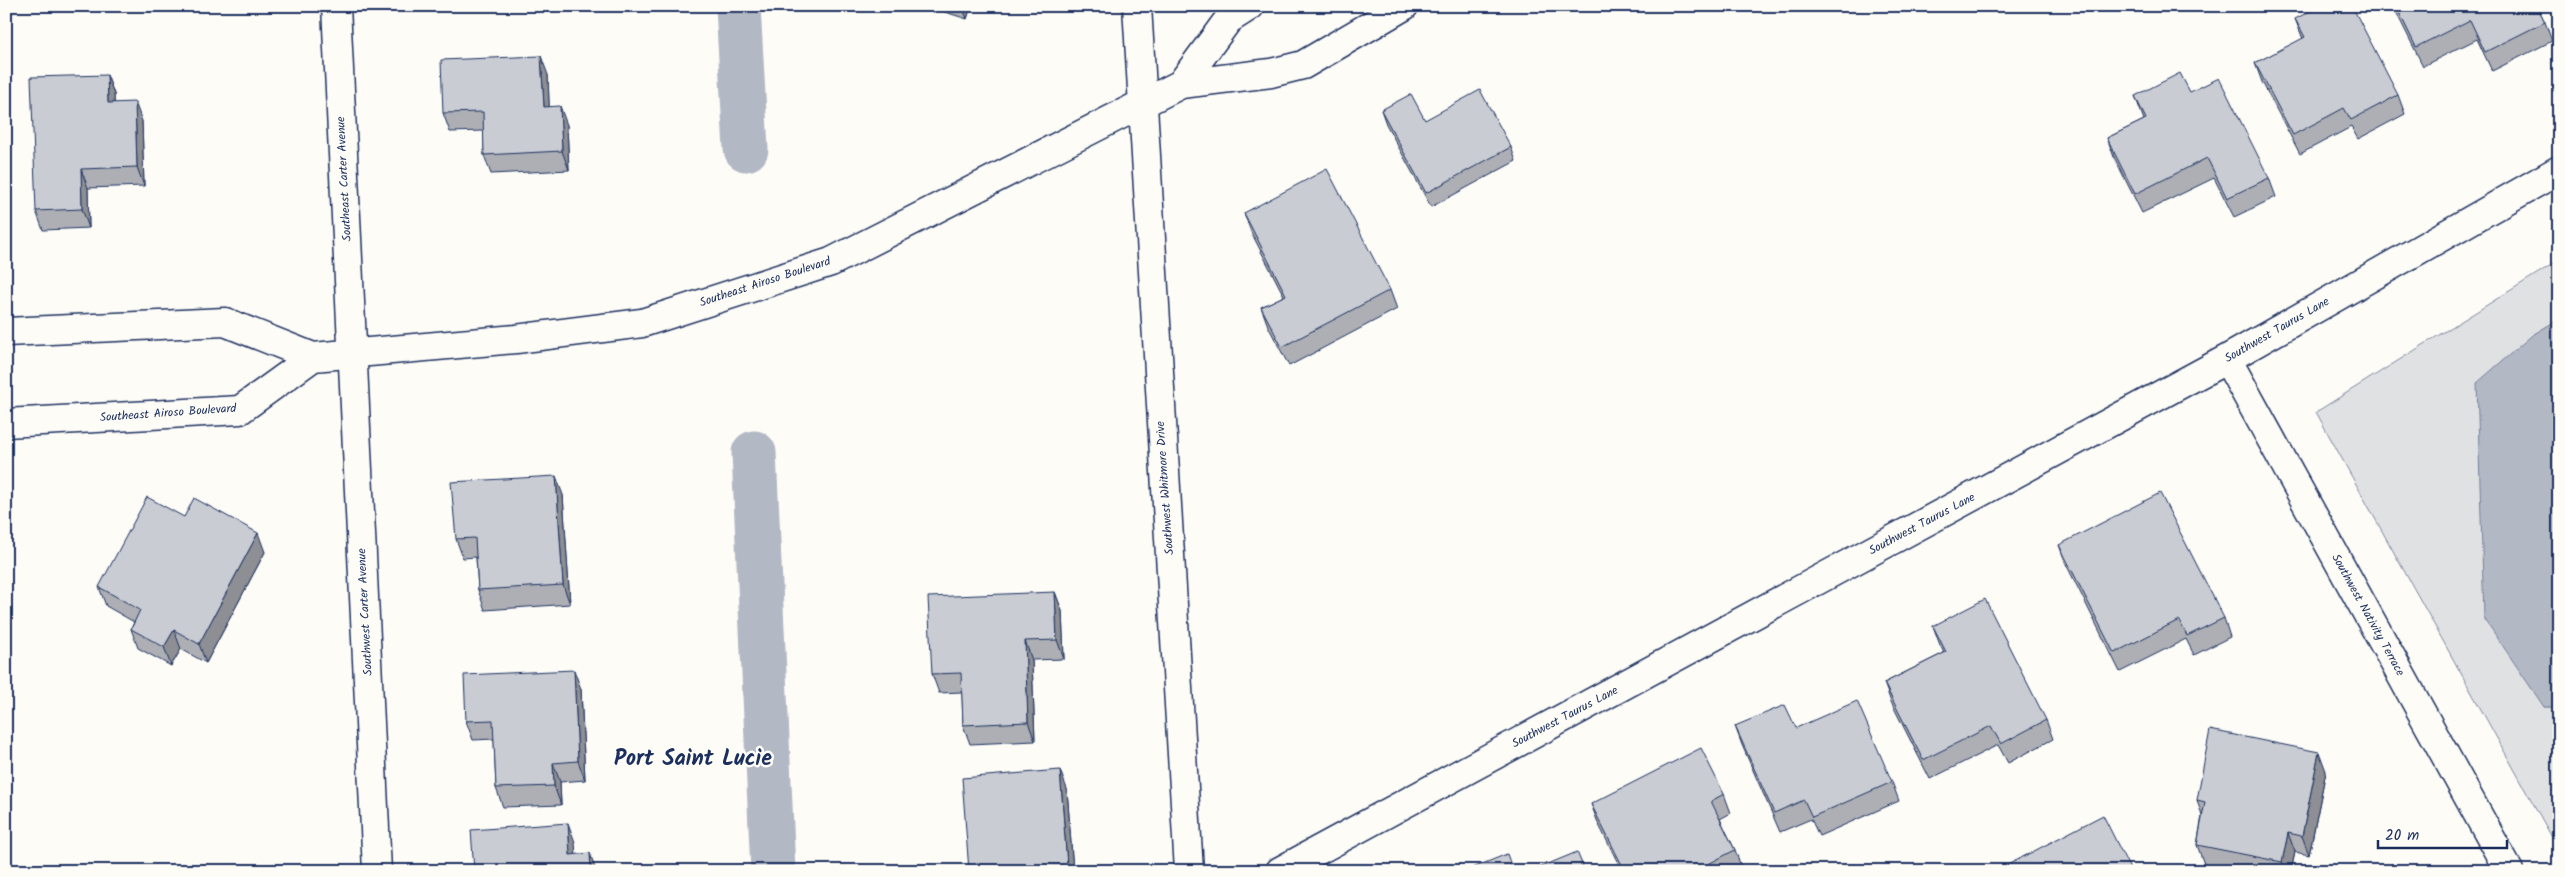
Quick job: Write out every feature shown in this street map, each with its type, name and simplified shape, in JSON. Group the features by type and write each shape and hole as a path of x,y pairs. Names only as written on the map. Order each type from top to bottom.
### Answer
{"street":[{"name":"Southeast Carter Avenue","path":"336,6 352,353"},
{"name":"Southwest Whitmore Drive","path":"1137,6 1189,871"},
{"name":"Southeast Airoso Boulevard","path":"1181,84 1228,20 1250,6"},
{"name":"Southeast Airoso Boulevard","path":"6,332 225,322 313,357 516,339 642,323 831,262 1181,84 1271,73 1303,64 1404,6"},
{"name":"Southwest Taurus Lane","path":"1280,871 2227,359 2559,170"},
{"name":"Southwest Carter Avenue","path":"352,353 377,871"},
{"name":"Southeast Airoso Boulevard","path":"6,423 240,410 313,357"},
{"name":"Southwest Nativity Terrace","path":"2227,359 2509,871"}],"shaded area":[{"path":"2559,260 2559,319 2531,336 2544,707 2559,707 2559,850 2316,412"},
{"path":"2559,319 2559,707 2544,707 2484,618 2477,383 2531,336"}],"building":[{"path":"2320,6 2352,6 2398,95 2351,120 2344,108 2293,135 2255,63 2305,37 2295,19"},
{"path":"2396,6 2537,6 2545,22 2485,52 2470,20 2416,47"},
{"path":"541,56 544,107 560,106 562,151 484,155 483,112 443,113 441,60"},
{"path":"2180,73 2190,92 2219,78 2269,178 2227,198 2207,158 2135,194 2107,138 2146,119 2135,96"},
{"path":"107,75 108,103 135,102 137,167 81,169 82,209 36,211 31,77"},
{"path":"1480,90 1511,147 1426,193 1381,110 1411,94 1425,120"},
{"path":"1327,169 1390,290 1282,347 1261,307 1286,295 1244,213"},
{"path":"556,476 563,585 478,590 475,538 456,539 451,482"},
{"path":"2160,493 2224,618 2187,636 2179,620 2114,653 2059,545"},
{"path":"147,497 184,517 194,498 258,533 199,644 174,630 164,647 131,629 140,610 99,587"},
{"path":"1055,592 1057,640 1025,641 1028,722 963,725 961,673 932,674 928,597"},
{"path":"1985,599 2046,720 2001,744 1991,726 1923,760 1884,683 1946,652 1933,626"},
{"path":"574,670 578,761 553,763 554,786 496,788 493,720 466,721 464,675"},
{"path":"1857,701 1892,782 1812,817 1804,800 1774,813 1735,726 1785,705 1796,728"},
{"path":"2210,730 2319,752 2302,836 2288,833 2282,862 2197,845 2205,802 2197,800"},
{"path":"1701,748 1724,794 1711,801 1735,850 1695,871 1625,871 1591,804"},
{"path":"1060,770 1067,866 1005,871 969,871 962,778"},
{"path":"2103,815 2131,871 1996,871"},
{"path":"568,823 570,855 590,853 591,871 474,871 471,830"},
{"path":"1577,852 1585,871 1531,871"},
{"path":"1507,854 1513,871 1465,871"}],"waterway":[{"path":"738,6 746,149"},
{"path":"754,453 773,871"}],"district":[{"name":"Port Saint Lucie","path":"693,759"}]}
